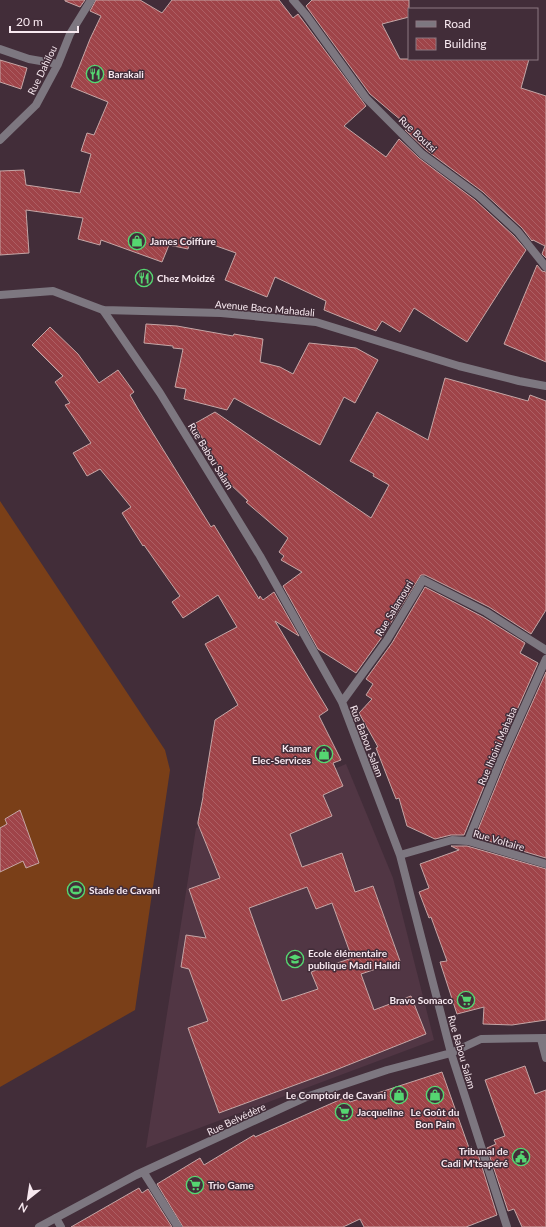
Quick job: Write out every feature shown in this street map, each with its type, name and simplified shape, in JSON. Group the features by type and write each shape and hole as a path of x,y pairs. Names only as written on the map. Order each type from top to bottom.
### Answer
{"street":[{"name":"Rue Dahilou","path":"0,140 36,105 58,64 70,34 91,0"},
{"name":"Rue Boutsi","path":"293,0 306,15 366,98 422,154 479,196 518,232 546,267"},
{"path":"0,48 30,59 58,64"},
{"name":"Avenue Baco Mahadali","path":"0,295 53,292 104,310 221,313 316,322 459,366 519,382 546,386"},
{"name":"Rue Babou Salam","path":"104,310 160,393 254,546 342,702 400,856 451,1053 507,1227"},
{"name":"Rue Salamouri","path":"342,702 387,640 423,580 486,612 546,650"},
{"name":"Rue Ihioini Mahaba","path":"468,841 501,759 546,659"},
{"name":"Rue Voltaire","path":"400,856 452,840 468,841 546,864"},
{"path":"544,1038 546,1058"},
{"name":"Rue Belvédère","path":"39,1227 136,1175 144,1173 306,1097 386,1070 451,1053 481,1039 544,1038"},
{"path":"144,1173 178,1227"},
{"path":"56,1218 62,1227"}],"shaded area":[{"name":"Stade de Cavani","path":"0,501 165,750 170,770 135,1010 0,1087"},
{"name":"Ecole élémentaire publique Madi Halidi","path":"346,764 393,878 434,1040 146,1148 196,828"}],"building":[{"path":"65,0 85,0 80,7"},
{"path":"96,0 140,0 162,13 172,0 279,0 293,18 298,14 366,106 344,126 386,157 399,139 419,158 475,200 514,236 526,250 467,342 414,308 400,332 382,321 376,331 324,310 326,301 275,277 267,297 225,280 236,253 191,237 188,249 169,245 162,262 101,240 100,245 78,239 83,218 26,210 29,253 0,255 0,171 24,170 26,185 80,193 91,154 81,151 87,133 94,135 108,102 71,87 101,16 90,11"},
{"path":"312,0 409,0 408,17 382,24 400,59 529,60 521,88 546,96 546,258 542,254 545,246 533,240 532,241 522,228 483,192 426,150 405,130 408,126 370,94 306,6"},
{"path":"0,60 27,68 21,89 0,82"},
{"path":"537,265 542,271 546,272 546,362 504,344"},
{"path":"146,324 177,326 233,336 234,334 263,339 260,362 280,367 293,374 309,343 356,348 378,360 355,403 344,397 320,445 234,398 227,410 184,399 186,389 175,387 183,349 173,348 173,346 144,343"},
{"path":"50,327 78,354 99,383 118,370 134,392 130,395 138,409 211,527 214,525 259,599 260,596 263,600 274,592 299,636 275,621 328,710 319,716 341,760 333,763 343,786 323,795 332,816 290,834 302,867 342,853 355,892 373,886 400,961 361,974 374,1010 411,996 426,1034 333,1071 219,1113 188,1028 208,1021 189,969 181,967 186,935 206,938 189,889 220,878 198,824 215,720 238,705 205,644 237,627 218,595 183,618 172,602 180,596 144,545 143,546 122,513 131,507 100,469 87,476 73,453 91,443 65,405 70,403 55,382 63,376 32,345","holes":["307,887 316,909 332,903 352,958 311,972 318,989 282,1001 249,908"]},
{"path":"445,378 528,401 530,395 546,401 546,610 531,634 489,607 425,575 421,575 382,637 356,673 318,649 283,586 302,572 281,560 284,556 279,552 288,538 246,502 248,501 228,482 194,424 215,412 371,518 389,485 373,476 374,474 350,461 377,412 428,440"},
{"path":"425,587 483,617 525,643 520,653 538,663 496,757 464,835 451,835 435,839 407,826 399,798 396,799 376,748 378,747 359,713 372,699 366,695 373,684 366,679 392,643"},
{"path":"546,672 546,858 475,837 506,761"},
{"path":"20,810 39,863 26,868 23,861 0,872 0,828 7,824 5,819"},
{"path":"451,846 467,846 546,869 546,1020 512,1025 483,1024 484,1007 457,1014 440,962 447,961 431,917 429,918 419,892 429,888 420,864 459,850"},
{"path":"525,1066 535,1094 546,1090 546,1227 522,1227 514,1209 508,1211 487,1148 496,1144 494,1140 505,1136 485,1080"},
{"path":"442,1072 469,1148 472,1147 474,1152 477,1151 497,1215 466,1227 364,1227 360,1219 343,1227 183,1227 157,1184 200,1158 204,1165 254,1135 255,1137 346,1097 350,1102"},
{"path":"139,1188 142,1193 148,1189 172,1227 71,1227"}],"place":[{"name":"Barakali","path":"95,74"},
{"name":"James Coiffure","path":"137,241"},
{"name":"Chez Moidzé","path":"144,278"},
{"name":"Kamar Elec-Services","path":"324,754"},
{"name":"Stade de Cavani","path":"76,890"},
{"name":"Ecole élémentaire publique Madi Halidi","path":"295,959"},
{"name":"Bravo Somaco","path":"466,1000"},
{"name":"Le Comptoir de Cavani","path":"399,1095"},
{"name":"Le Goût du Bon Pain","path":"435,1095"},
{"name":"Jacqueline","path":"344,1112"},
{"name":"Tribunal de Cadi M'tsapéré","path":"521,1157"},
{"name":"Trio Game","path":"195,1185"}]}
